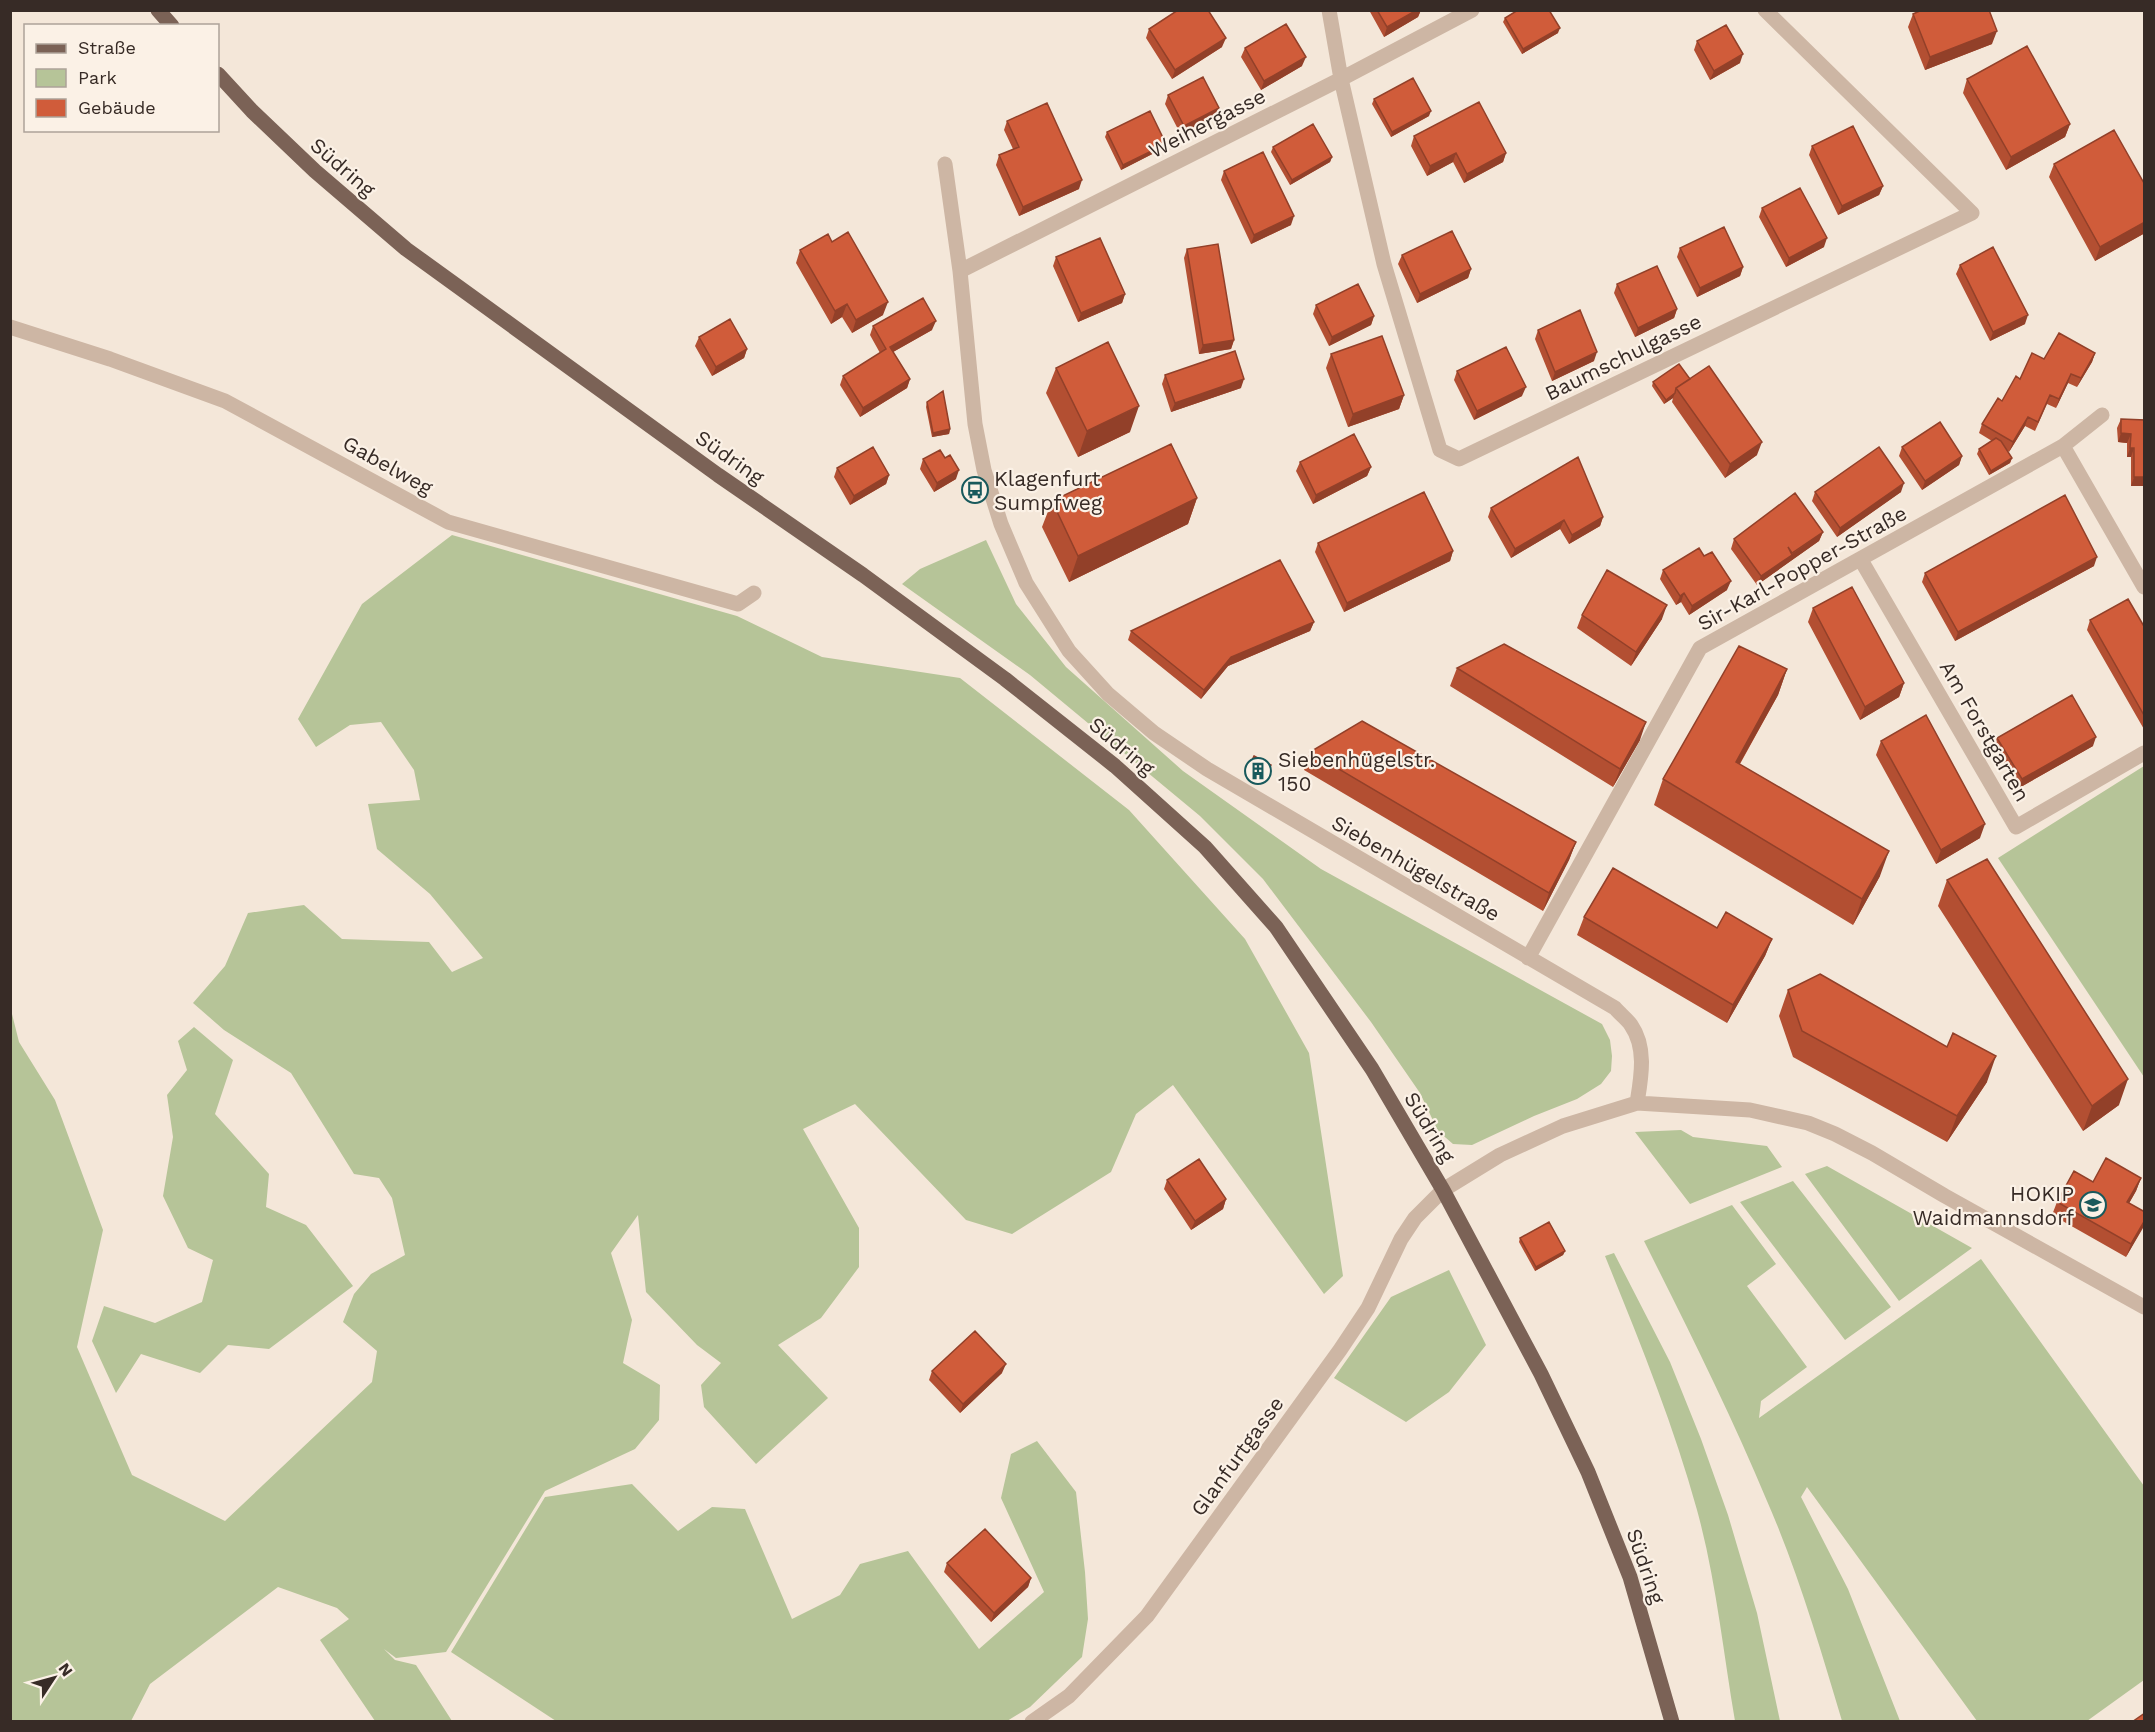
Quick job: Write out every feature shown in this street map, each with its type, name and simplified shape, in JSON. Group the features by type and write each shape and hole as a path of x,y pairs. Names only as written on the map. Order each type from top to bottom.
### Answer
{"main road":[{"path":"158,10 170,24"},
{"name":"Südring","path":"219,75 252,111 315,171 406,249 718,475 864,575 1005,679 1106,759 1205,847 1276,927 1372,1070 1443,1190 1528,1349 1588,1472 1630,1577 1672,1722"}],"street":[{"name":"Baumschulgasse","path":"1329,10 1341,79 1384,264 1440,450 1459,459 1972,213 1765,10"},
{"name":"Weihergasse","path":"960,271 1341,79 1472,10"},
{"name":"Siebenhügelstraße","path":"945,164 960,271 975,424 984,470 1001,524 1026,583 1070,651 1116,700 1154,733 1207,769 1615,1008 1631,1025 1640,1045 1641,1072 1637,1103"},
{"name":"Gabelweg","path":"10,327 110,359 225,401 448,522 738,604 754,593"},
{"name":"Sir-Karl-Popper-Straße","path":"1528,958 1700,648 1862,560 2063,446 2103,415"},
{"path":"2063,446 2145,586"},
{"name":"Am Forstgarten","path":"1862,560 2016,827 2145,753"},
{"path":"1443,1190 1500,1155 1563,1126 1637,1103 1750,1110 1808,1124 1835,1134 1882,1158 1945,1196 2145,1307"},
{"name":"Glanfurtgasse","path":"1032,1722 1068,1696 1147,1616 1286,1422 1335,1358 1368,1308 1401,1239 1415,1218 1443,1190"}],"green space":[{"path":"452,535 737,616 822,657 960,678 1129,810 1245,939 1309,1053 1343,1276 1324,1294 1173,1085 1136,1114 1111,1172 1012,1234 966,1220 855,1104 803,1129 859,1228 859,1267 821,1318 778,1345 828,1398 756,1464 704,1407 701,1385 721,1363 697,1345 646,1292 638,1215 611,1253 632,1320 623,1363 660,1385 659,1420 635,1449 545,1491 446,1652 396,1658 384,1649 395,1660 416,1665 452,1721 375,1721 320,1640 349,1619 337,1608 278,1587 150,1684 131,1721 11,1721 11,1010 19,1042 55,1100 103,1230 77,1347 132,1475 225,1521 372,1382 377,1351 343,1322 354,1294 371,1274 405,1255 392,1198 379,1178 354,1174 291,1073 224,1030 193,1003 225,966 248,913 304,905 342,939 429,942 452,972 483,958 430,894 377,849 368,804 420,800 414,770 381,722 350,725 316,747 298,719 362,604"},
{"path":"986,540 1016,604 1066,667 1183,771 1321,869 1602,1024 1610,1040 1612,1056 1611,1071 1601,1084 1577,1099 1472,1145 1453,1144 1438,1131 1420,1093 1371,1022 1263,879 1200,816 1030,675 902,584 920,569"},
{"path":"2144,766 2144,1077 1998,858"},
{"path":"194,1027 233,1060 215,1114 269,1174 266,1207 306,1225 353,1286 269,1349 228,1345 200,1373 141,1354 116,1393 92,1341 104,1306 155,1323 202,1302 213,1260 188,1248 163,1196 173,1137 167,1095 187,1070 178,1041"},
{"path":"1681,1130 1693,1137 1767,1146 1782,1167 1690,1204 1635,1132"},
{"path":"1827,1166 1972,1248 1899,1301 1805,1174"},
{"path":"1793,1181 1891,1307 1845,1340 1740,1202"},
{"path":"1732,1205 1776,1264 1747,1286 1807,1367 1761,1401 1759,1418 1981,1259 2144,1486 2144,1680 2087,1721 1977,1721 1807,1487 1801,1497 1848,1589 1900,1721 1842,1721 1808,1610 1778,1528 1723,1402 1644,1241"},
{"path":"1614,1253 1670,1362 1728,1515 1757,1613 1780,1721 1735,1721 1704,1536 1688,1478 1666,1414 1605,1256"},
{"path":"1449,1270 1486,1345 1449,1392 1406,1422 1334,1378 1391,1297"},
{"path":"1037,1441 1076,1492 1088,1619 1082,1657 1030,1707 1007,1721 556,1721 451,1652 545,1497 632,1484 678,1531 712,1507 745,1509 792,1619 840,1595 860,1564 908,1551 979,1649 1044,1592 1001,1498 1011,1454"}],"building":[{"path":"1178,10 1208,10 1226,38 1175,70 1149,29"},
{"path":"1377,10 1417,10 1387,27"},
{"path":"1518,10 1549,10 1560,28 1523,49 1505,18"},
{"path":"1922,10 1989,10 1997,31 1930,57 1913,14"},
{"path":"1286,24 1306,57 1264,81 1245,48"},
{"path":"1726,25 1743,54 1714,71 1697,41"},
{"path":"2027,46 2070,124 2011,157 1967,79"},
{"path":"1203,77 1219,108 1184,126 1168,95"},
{"path":"1413,78 1431,111 1392,132 1374,99"},
{"path":"1479,102 1506,153 1467,174 1456,153 1430,166 1414,136"},
{"path":"1047,103 1082,180 1023,207 999,155 1019,147 1007,121"},
{"path":"1150,111 1166,144 1123,165 1107,132"},
{"path":"1313,124 1332,157 1292,180 1273,147"},
{"path":"1853,126 1883,186 1842,206 1812,146"},
{"path":"2114,130 2145,185 2145,222 2100,247 2054,164"},
{"path":"1263,152 1294,216 1254,235 1224,171"},
{"path":"1800,188 1827,238 1789,258 1762,208"},
{"path":"1724,227 1743,267 1700,288 1680,248"},
{"path":"1452,231 1471,269 1420,294 1402,255"},
{"path":"848,232 888,302 856,320 847,304 835,311 800,250 828,234 832,242"},
{"path":"1100,238 1125,294 1081,313 1056,257"},
{"path":"1218,244 1234,340 1203,345 1187,249"},
{"path":"1993,247 2028,315 1993,332 1960,265"},
{"path":"1657,266 1677,309 1638,328 1617,284"},
{"path":"1358,284 1374,316 1332,337 1316,305"},
{"path":"923,298 936,321 890,347 910,379 863,408 843,376 886,349 873,326"},
{"path":"1580,310 1597,352 1555,372 1538,330"},
{"path":"730,319 747,349 716,367 699,337"},
{"path":"2059,333 2095,353 2081,378 2071,374 2059,399 2050,395 2038,422 2028,417 2013,442 1982,424 1998,398 2002,401 2016,376 2020,379 2032,353 2044,359"},
{"path":"1382,336 1404,395 1353,414 1331,354"},
{"path":"1108,342 1139,406 1087,431 1056,368"},
{"path":"1506,347 1526,387 1477,411 1457,371"},
{"path":"1235,351 1244,379 1175,403 1165,375"},
{"path":"1679,364 1690,379 1676,388 1675,393 1666,400 1653,382"},
{"path":"1709,366 1762,442 1730,464 1676,388"},
{"path":"943,391 950,429 933,433 927,402"},
{"path":"2121,419 2145,420 2145,477 2134,477 2134,448 2130,448 2131,434 2121,433"},
{"path":"1940,422 1962,456 1925,481 1902,447"},
{"path":"1354,434 1371,467 1316,495 1300,462"},
{"path":"1996,438 2001,441 2012,458 1991,471 1979,449"},
{"path":"1171,444 1197,498 1078,556 1052,501"},
{"path":"873,447 889,475 854,496 837,468"},
{"path":"1879,447 1904,483 1840,528 1815,492"},
{"path":"940,450 945,458 950,455 959,470 937,483 923,459"},
{"path":"1578,457 1603,517 1572,535 1564,520 1515,549 1491,508"},
{"path":"1424,492 1453,551 1347,603 1318,543"},
{"path":"1795,493 1823,532 1792,553 1788,547 1792,555 1761,576 1734,539"},
{"path":"2065,495 2097,557 1958,632 1925,573"},
{"path":"1699,548 1704,556 1712,552 1731,581 1692,606 1684,593 1680,596 1663,570"},
{"path":"1280,560 1314,622 1231,657 1204,690 1131,631"},
{"path":"1607,570 1667,605 1636,652 1582,615"},
{"path":"1852,587 1904,683 1865,707 1813,608"},
{"path":"2128,599 2145,628 2145,717 2090,620"},
{"path":"1504,644 1646,722 1620,769 1457,668"},
{"path":"1739,646 1787,669 1736,762 1889,851 1862,899 1663,779"},
{"path":"2072,695 2096,737 2022,779 1997,738"},
{"path":"1926,715 1985,824 1941,850 1881,741"},
{"path":"1362,721 1576,842 1549,893 1310,752"},
{"path":"1254,756 1271,765 1266,776 1249,767"},
{"path":"1987,859 2128,1079 2092,1106 1947,880"},
{"path":"1613,868 1717,928 1726,912 1772,939 1733,1005 1584,917"},
{"path":"1820,974 1947,1047 1953,1033 1996,1056 1957,1116 1802,1031 1788,990"},
{"name":"HOKIP Waidmannsdorf","path":"2106,1158 2141,1178 2127,1202 2145,1212 2145,1220 2131,1244 2057,1202 2074,1171 2093,1182"},
{"path":"1199,1159 1226,1199 1195,1221 1167,1180"},
{"path":"1549,1222 1565,1251 1536,1267 1520,1238"},
{"path":"975,1331 1006,1364 963,1404 932,1371"},
{"path":"985,1529 1031,1578 994,1613 947,1563"},
{"path":"2145,1713 2145,1722 2132,1722"}],"place":[{"name":"Klagenfurt Sumpfweg","path":"975,490"},
{"name":"Siebenhügelstr. 150","path":"1258,771"},
{"name":"HOKIP Waidmannsdorf","path":"2093,1205"}]}
